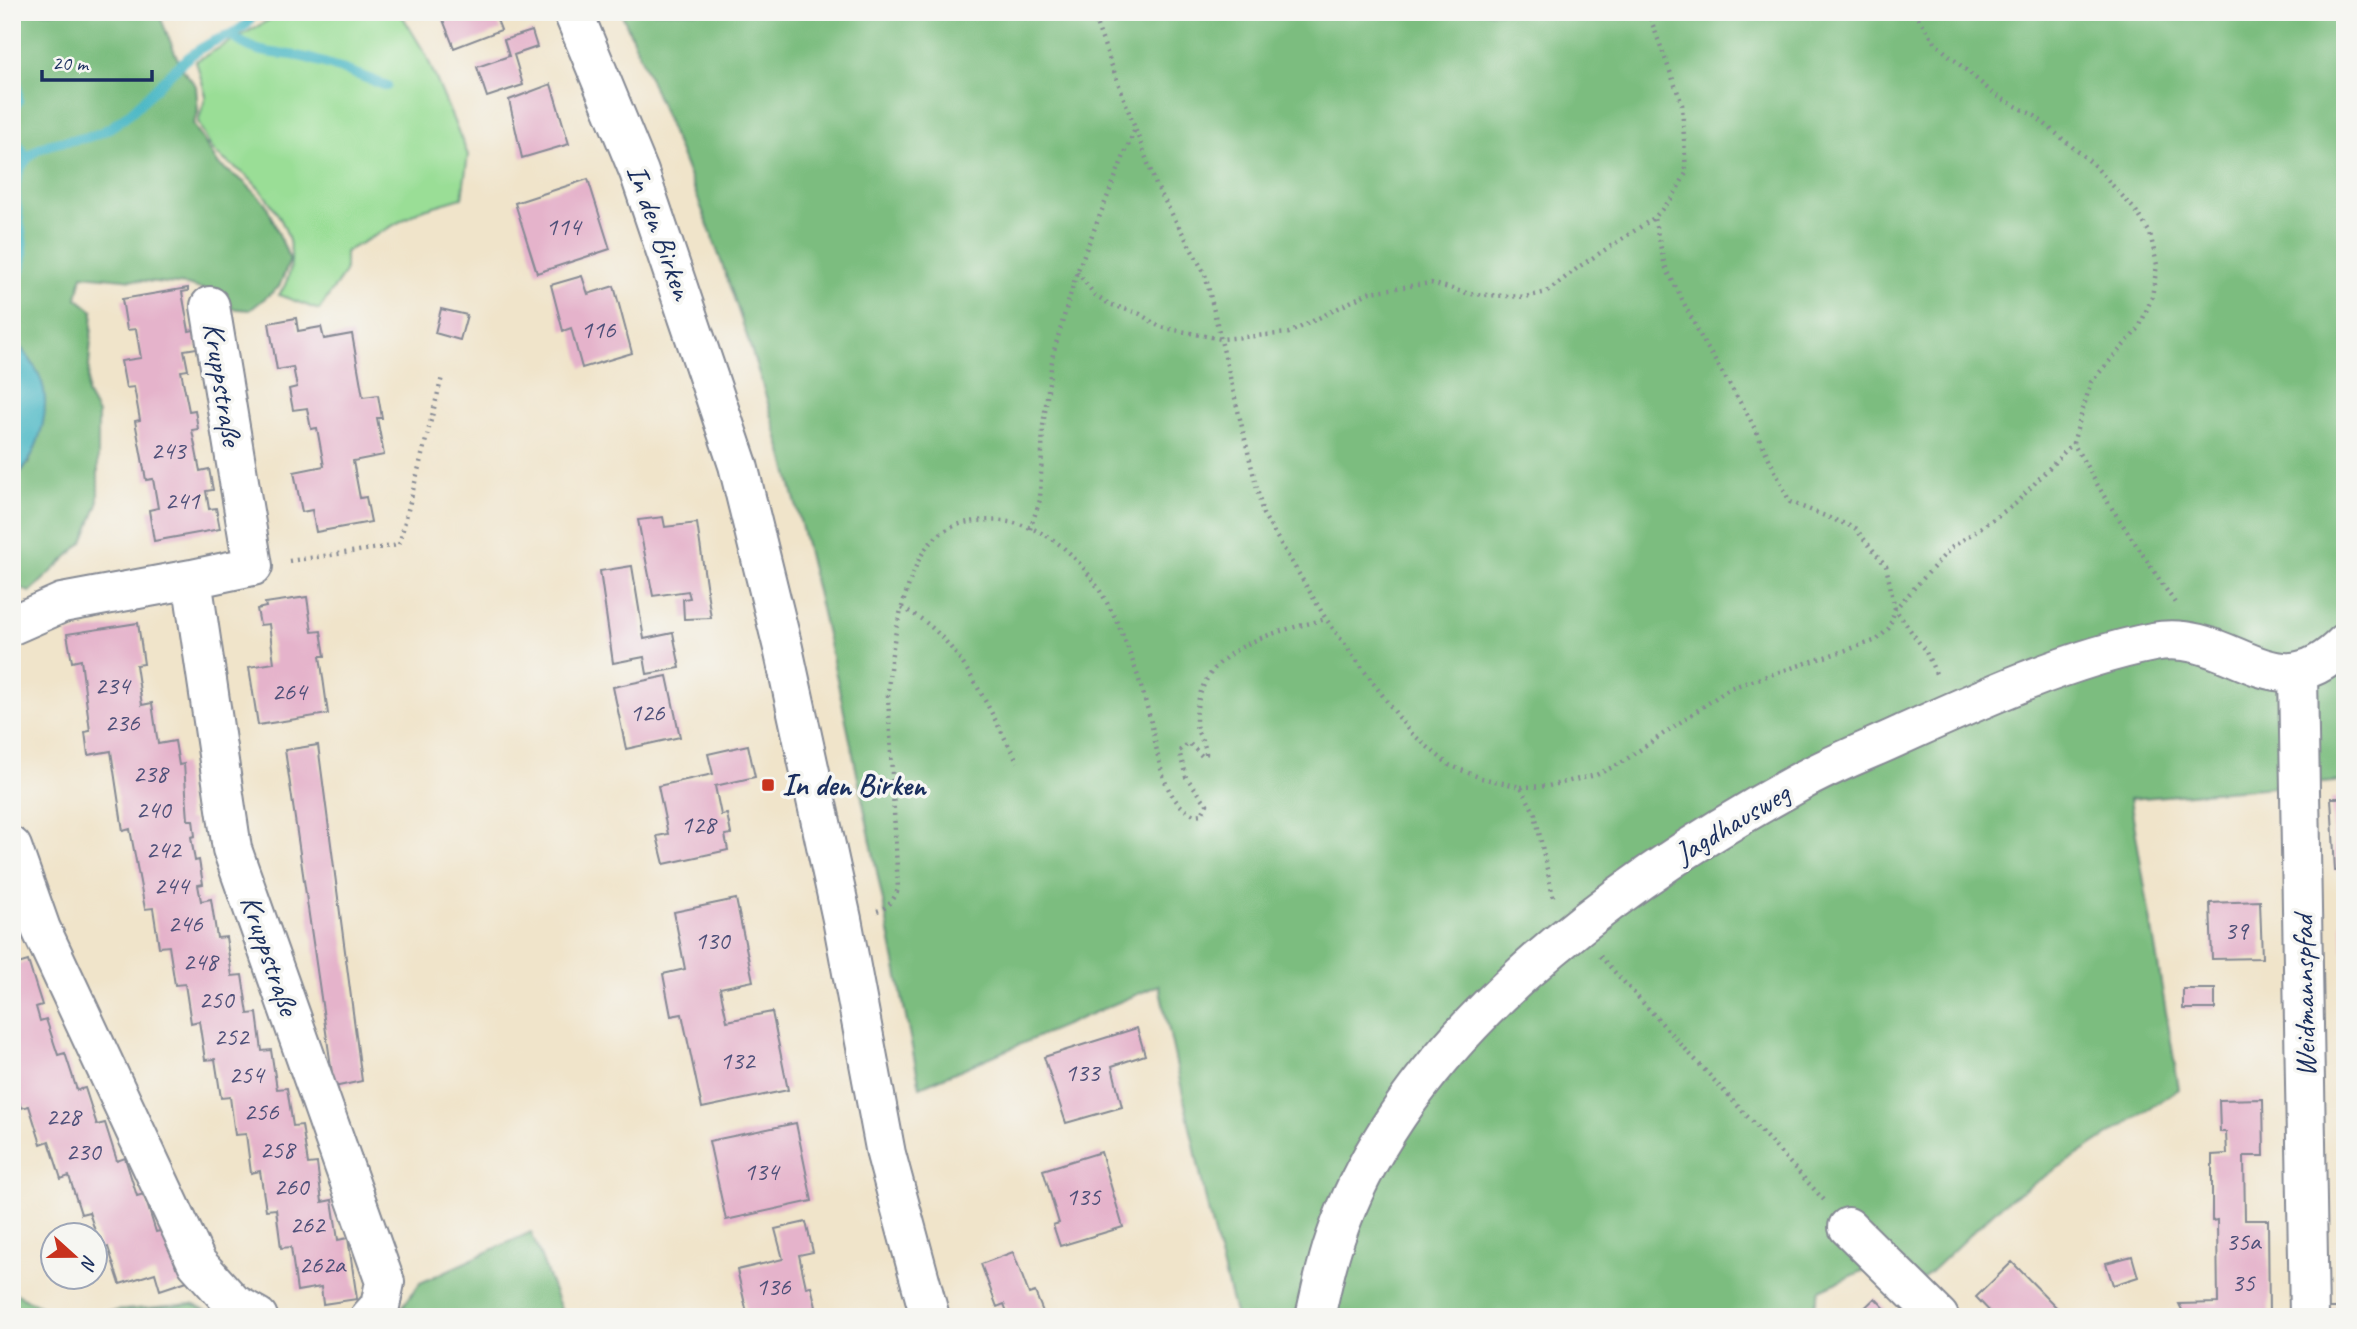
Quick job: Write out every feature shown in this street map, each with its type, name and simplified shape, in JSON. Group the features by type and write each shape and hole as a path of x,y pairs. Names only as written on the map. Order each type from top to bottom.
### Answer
{"street":[{"name":"In den Birken","path":"573,12 639,172 738,465 783,648 842,919 886,1154 930,1317"},
{"name":"Kruppstraße","path":"210,306 253,566"},
{"path":"12,625 62,603 253,566"},
{"name":"Kruppstraße","path":"192,579 232,849 385,1282 375,1311"},
{"name":"Jagdhausweg","path":"1315,1317 1335,1239 1348,1207 1403,1110 1467,1026 1577,931 1682,851 1801,781 1954,710 2120,649 2158,641 2186,640 2219,649 2267,670 2298,674"},
{"path":"2298,674 2345,643"},
{"name":"Weidmannspfad","path":"2298,674 2309,1317"},
{"path":"12,847 41,929 197,1263 233,1303 258,1317"},
{"path":"1848,1227 1939,1317"}],"path":[{"path":"1092,12 1156,185 1205,274 1263,514 1326,619 1409,731 1449,765 1481,778 1521,788 1576,781 1621,763 1730,688 1877,640 1889,628 1895,609 1951,548 2015,504 2073,443 2091,382 2139,328 2152,297 2157,265 2150,233 2136,211 2093,164 2035,116 1995,95 1937,45 1914,12"},
{"path":"1077,272 1102,299 1140,314 1160,327 1221,339 1289,333 1370,292 1431,283 1470,293 1525,297 1547,292 1580,266 1654,218 1673,197 1686,173 1682,104 1648,12"},
{"path":"1030,529 1040,500 1043,426 1053,354 1077,272 1134,129"},
{"path":"1654,218 1665,266 1702,339 1749,417 1790,502 1855,528 1886,566 1895,609 1926,652 1954,710"},
{"path":"253,566 400,545 442,377"},
{"path":"2073,443 2107,501 2175,601 2186,640"},
{"path":"842,919 884,909 894,899 898,889 888,695 889,665 902,608 925,549 948,527 992,521 1030,529 1061,545 1091,577 1115,619 1130,659 1165,781 1185,810 1194,815 1202,814 1207,804 1186,777 1179,751 1189,743 1202,756 1206,754 1196,727 1203,683 1219,662 1245,644 1326,619"},
{"path":"902,608 930,624 952,649 1017,762"},
{"path":"1521,788 1535,814 1552,898 1577,931 1848,1227"}],"green space":[{"path":"12,12 158,12 181,67 196,86 198,112 193,124 219,165 244,182 266,204 290,260 279,287 250,310 227,308 216,293 187,285 82,275 77,298 93,311 87,394 98,414 98,504 83,542 30,592 12,585 12,481 29,463 42,425 12,340"},
{"path":"283,12 400,12 426,55 468,155 462,198 421,210 345,252 345,272 319,310 279,295 291,265 291,250 281,220 252,181 214,151 198,122 206,96 196,61"},
{"path":"621,12 2345,12 2345,781 2130,799 2179,1089 2001,1205 1922,1280 1896,1256 1820,1290 1810,1317 1236,1317 1211,1223 1159,985 920,1087 824,620 770,408 712,236"},
{"path":"531,1232 564,1317 395,1317 420,1283"},
{"path":"12,1291 57,1316 192,1304 223,1317 12,1317"}],"water":[{"path":"13,339 36,369 44,390 45,402 42,427 34,451 12,481"}],"building":[{"path":"440,12 494,12 501,30 454,48"},
{"path":"532,31 537,47 514,55 523,85 487,97 477,67 509,56 504,40"},
{"path":"551,84 569,144 522,158 509,100"},
{"path":"588,179 610,249 537,273 515,203"},
{"path":"582,276 588,294 614,286 632,353 582,368 571,328 563,331 551,285"},
{"path":"188,288 188,291 182,292 189,331 194,330 197,348 184,350 188,370 181,371 189,411 195,410 198,429 192,430 200,471 209,469 213,490 206,491 209,509 216,508 220,529 154,541 149,510 158,508 153,479 146,480 135,421 140,420 134,387 126,388 121,361 141,358 136,329 127,330 122,299"},
{"path":"441,309 467,315 460,340 435,333"},
{"path":"296,318 298,331 321,327 324,339 352,334 363,397 378,395 382,418 377,418 384,455 353,461 360,498 366,497 371,522 316,532 312,510 302,512 294,472 324,466 317,428 311,429 307,408 293,410 289,389 297,387 293,367 277,370 269,323"},
{"path":"663,517 665,527 697,523 711,618 684,619 683,599 690,598 688,591 653,596 638,520"},
{"path":"632,566 644,639 673,633 680,668 647,674 644,657 613,663 600,571"},
{"path":"307,597 312,632 321,631 325,656 320,656 328,714 258,725 249,667 274,663 269,624 260,625 257,609 266,607 265,603"},
{"path":"138,623 144,664 136,665 142,705 152,703 158,744 175,741 179,765 184,764 188,820 193,820 195,836 191,837 203,884 198,885 201,901 211,899 217,938 226,937 232,976 242,975 248,1014 257,1013 262,1051 271,1050 277,1089 287,1088 293,1126 302,1125 308,1164 317,1163 322,1202 332,1200 338,1240 348,1238 357,1299 323,1304 321,1287 297,1291 291,1247 281,1248 276,1209 266,1210 260,1171 251,1173 246,1134 235,1135 230,1097 221,1098 215,1059 205,1060 199,1021 191,1023 185,984 175,985 169,946 159,947 153,908 145,909 130,829 123,831 111,751 88,755 85,732 90,731 81,660 72,662 67,634"},
{"path":"667,676 680,737 626,749 613,687"},
{"path":"318,745 362,1081 334,1087 285,750"},
{"path":"748,745 755,777 715,786 721,815 727,814 731,834 725,835 728,850 664,864 657,836 668,834 658,786 713,774 708,754"},
{"path":"2331,798 2345,798 2345,871 2335,871"},
{"path":"736,899 753,981 720,988 727,1021 772,1012 788,1090 702,1108 682,1014 671,1016 663,974 685,969 674,912"},
{"path":"2260,901 2262,958 2212,959 2210,903"},
{"path":"2341,902 2345,902 2345,951 2342,951"},
{"path":"12,948 18,964 28,961 42,1005 36,1007 40,1021 46,1019 58,1055 65,1053 77,1090 85,1088 97,1125 105,1123 117,1161 125,1158 137,1196 144,1194 156,1232 164,1230 176,1267 188,1263 193,1279 160,1290 155,1273 120,1284 108,1247 108,1220 92,1220 89,1212 81,1214 69,1176 61,1179 49,1141 41,1144 29,1106 21,1108 12,1079"},
{"path":"2183,989 2215,989 2215,1009 2183,1009"},
{"path":"1137,1028 1145,1055 1112,1066 1122,1107 1066,1123 1044,1057"},
{"path":"2263,1099 2264,1156 2244,1156 2245,1220 2268,1220 2269,1317 2184,1314 2179,1304 2218,1303 2217,1220 2212,1221 2212,1155 2227,1154 2226,1132 2220,1132 2219,1100"},
{"path":"796,1123 812,1201 726,1220 709,1141"},
{"path":"1101,1152 1123,1227 1060,1246 1053,1225 1059,1223 1043,1170"},
{"path":"806,1222 813,1252 799,1255 806,1287 811,1286 816,1307 776,1317 748,1317 737,1270 783,1259 775,1229"},
{"path":"1013,1252 1029,1294 1035,1292 1045,1317 1009,1317 1004,1304 997,1307 981,1264"},
{"path":"2132,1256 2138,1277 2113,1285 2106,1263"},
{"path":"2012,1262 2066,1317 1995,1317 1976,1297"},
{"path":"1875,1298 1893,1317 1855,1317"},
{"path":"2327,1308 2345,1308 2345,1317 2327,1317"}],"waterway":[{"path":"231,35 247,24 254,12"},
{"path":"12,294 23,258 15,196 18,174 23,164 40,148 104,131 136,107 195,52 212,42 231,35 252,48 314,60 387,86"},
{"path":"12,78 17,83 18,101 12,112"},
{"path":"12,135 22,150 23,164"},
{"path":"12,331 13,339"}],"place":[{"name":"In den Birken","path":"768,785"}]}
